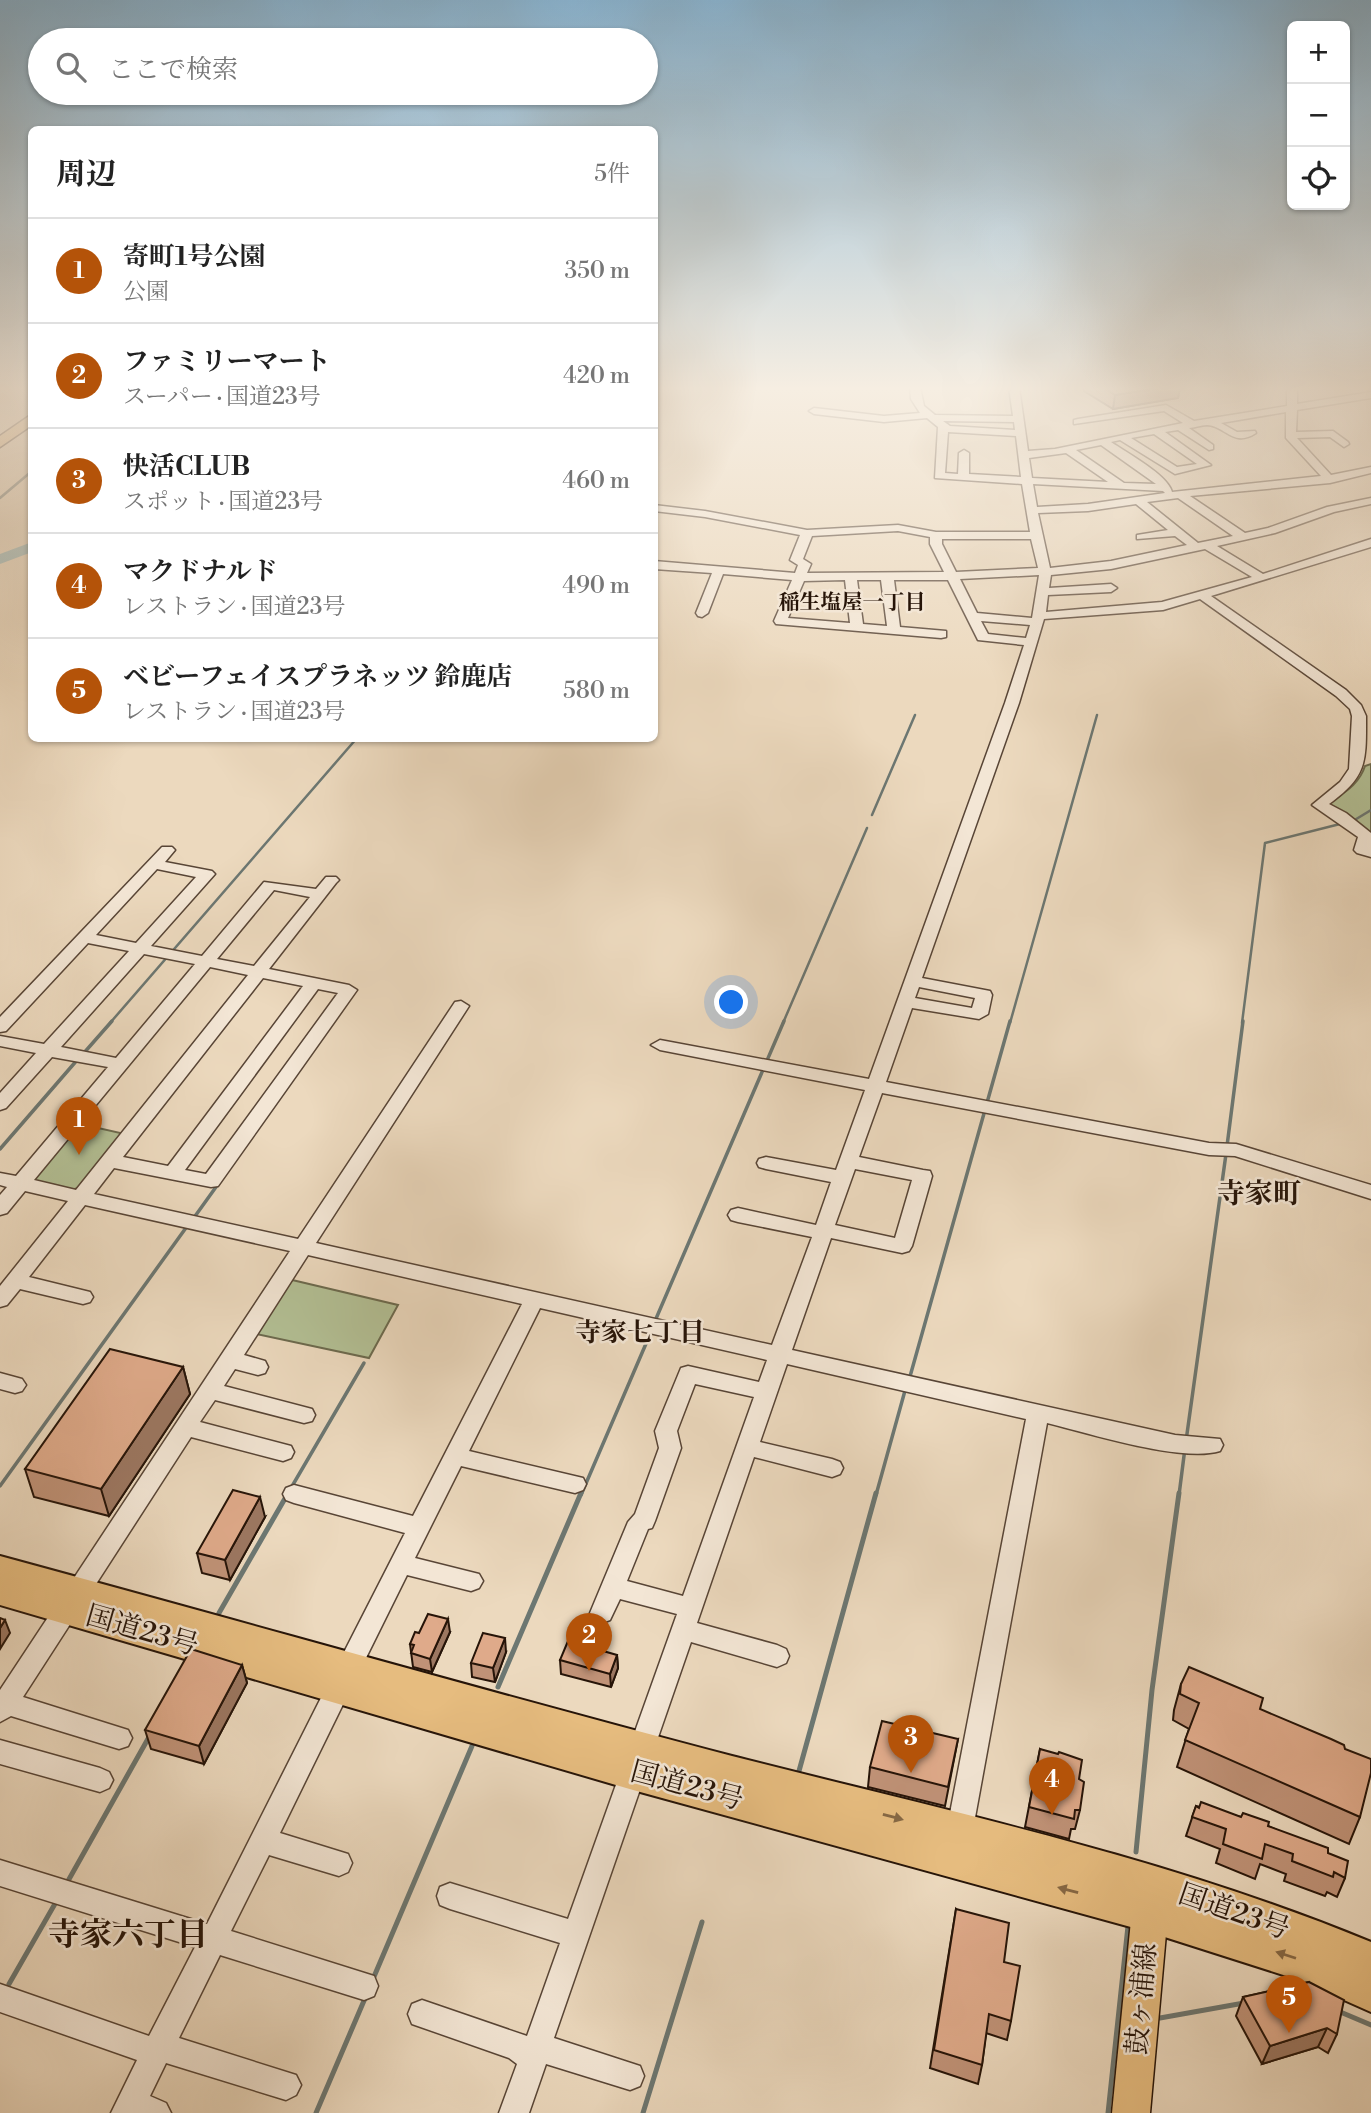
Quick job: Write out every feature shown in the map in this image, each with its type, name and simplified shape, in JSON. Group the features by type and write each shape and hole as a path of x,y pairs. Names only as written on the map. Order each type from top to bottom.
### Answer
{"highway":[{"name":"国道23号","path":"0,1571 72,1601"},
{"name":"国道23号","path":"0,1590 72,1601 637,1761 1319,1941 1371,1963"},
{"name":"国道23号","path":"637,1761 960,1834 1151,1898 1371,1991"}],"main road":[{"name":"鼓ヶ浦線","path":"1131,2113 1151,1898"}],"street":[{"path":"514,2113 780,1353 1012,703 1044,592 1045,571 1035,536 1029,486"},
{"path":"1115,486 1163,488 1178,494 1243,537"},
{"path":"1032,510 1068,510 1139,502 1178,494 1276,486"},
{"path":"1309,486 1334,509"},
{"path":"662,563 800,577 953,576 1045,571 1111,565 1202,546 1291,526 1334,509 1371,501"},
{"path":"1139,502 1177,533 1262,578"},
{"path":"1355,504 1371,511"},
{"path":"658,508 712,515 763,527 807,533 898,528 936,535 1035,536"},
{"path":"807,533 796,560 805,564 780,621 941,634"},
{"path":"1141,537 1177,533"},
{"path":"936,535 936,544 984,637 1031,642"},
{"path":"975,617 1038,619 1163,607 1371,543"},
{"path":"702,613 719,570"},
{"path":"850,576 857,628"},
{"path":"887,576 894,631"},
{"path":"1044,592 1111,588"},
{"path":"1203,596 1341,693 1356,708 1359,716 1357,772 1346,787 1319,805 1341,816 1366,836 1362,850 1371,852"},
{"path":"0,1027 167,850"},
{"path":"0,1104 207,874 152,864"},
{"path":"0,1300 331,880"},
{"path":"0,1208 270,885 320,894"},
{"path":"84,937 349,990 211,1181 110,1161"},
{"path":"906,1002 979,1014 984,995 914,982"},
{"path":"172,1174 314,983"},
{"path":"118,1738 3,1707 461,1006"},
{"path":"0,1041 120,1064"},
{"path":"660,1045 1223,1150 1371,1192"},
{"path":"738,1215 902,1246 923,1176 766,1163"},
{"path":"0,1179 780,1353 1038,1414 1193,1445"},
{"path":"16,1281 83,1297"},
{"path":"137,2110 157,2049 535,1298"},
{"path":"231,1360 258,1367"},
{"path":"602,1613 639,1522 644,1521 670,1448 666,1431 688,1374 767,1392"},
{"path":"211,1391 304,1415"},
{"path":"960,1834 1038,1414"},
{"path":"185,1427 283,1452"},
{"path":"747,1447 832,1468"},
{"path":"454,1456 575,1484"},
{"path":"294,1494 418,1527"},
{"path":"400,1564 471,1581"},
{"path":"613,1587 777,1656"},
{"path":"0,1752 100,1780"},
{"path":"264,1841 339,1863"},
{"path":"0,1873 365,1986"},
{"path":"450,1896 578,1935"},
{"path":"0,1998 157,2049 286,2085"},
{"path":"422,2014 535,2052 630,2076"}],"green space":[{"path":"1371,764 1371,838 1328,804 1350,788 1365,766"},
{"path":"76,1123 125,1134 82,1187 71,1190 34,1183 31,1177"},
{"path":"288,1279 398,1305 369,1358 252,1333"}],"building":[{"path":"110,1349 183,1367 101,1489 25,1469"},
{"path":"233,1490 260,1497 225,1560 197,1553"},
{"path":"428,1614 448,1619 430,1659 411,1653 414,1645 410,1644"},
{"path":"483,1633 505,1638 493,1668 471,1663"},
{"path":"568,1641 617,1655 610,1674 560,1660"},
{"path":"191,1649 242,1665 199,1746 145,1730"},
{"path":"1189,1667 1263,1698 1260,1709 1371,1759 1371,1773 1360,1817 1185,1740 1199,1703 1180,1694 1181,1684"},
{"path":"882,1721 958,1739 948,1787 870,1767"},
{"path":"1040,1749 1082,1760 1079,1779 1084,1782 1080,1810 1075,1810 1074,1819 1029,1807"},
{"path":"1201,1802 1241,1817 1243,1813 1269,1822 1268,1826 1328,1848 1328,1853 1348,1861 1345,1878 1334,1872 1333,1877 1292,1861 1293,1854 1265,1844 1262,1859 1223,1844 1226,1829 1192,1817 1196,1806 1199,1808"},
{"path":"956,1909 1009,1923 1004,1962 1020,1966 1011,2021 989,2014 982,2065 934,2050"},
{"path":"1309,1982 1344,2000 1337,2034 1327,2028 1270,2046 1243,1997"}],"waterway":[{"path":"0,498 15,486"},
{"path":"0,559 28,548"},
{"path":"872,815 915,715"},
{"path":"1010,1023 1097,715"},
{"path":"110,1023 354,742"},
{"path":"1353,821 1371,810"},
{"path":"1242,1023 1265,843 1340,824"},
{"path":"783,1023 867,828"},
{"path":"83,1054 112,1021"},
{"path":"655,1321 784,1021"},
{"path":"909,1380 1010,1021"},
{"path":"1227,1146 1243,1021"},
{"path":"0,1149 78,1059"},
{"path":"1186,1441 1226,1154"},
{"path":"193,1219 216,1187"},
{"path":"0,1486 188,1225"},
{"path":"581,1495 651,1332"},
{"path":"291,1488 364,1363"},
{"path":"876,1495 906,1387"},
{"path":"1179,1495 1185,1448"},
{"path":"498,1687 581,1493"},
{"path":"799,1771 876,1493"},
{"path":"1136,1852 1152,1690 1179,1493"},
{"path":"219,1613 287,1495"},
{"path":"68,1881 149,1737"},
{"path":"373,1979 472,1746"},
{"path":"9,1984 56,1902"},
{"path":"643,2113 702,1922"},
{"path":"1108,2113 1128,1926"},
{"path":"316,2113 366,1996"},
{"path":"1160,2018 1244,2003"},
{"path":"1338,2011 1371,2025"}],"place":[{"name":"寄町1号公園","path":"79,1155"},
{"name":"ファミリーマート","path":"589,1671"},
{"name":"快活CLUB","path":"911,1773"},
{"name":"マクドナルド","path":"1052,1815"},
{"name":"ベビーフェイスプラネッツ 鈴鹿店","path":"1289,2033"}],"district":[{"name":"稲生塩屋一丁目","path":"852,603"},
{"name":"寺家町","path":"1259,1194"},
{"name":"寺家七丁目","path":"640,1333"},
{"name":"寺家六丁目","path":"128,1935"}]}
